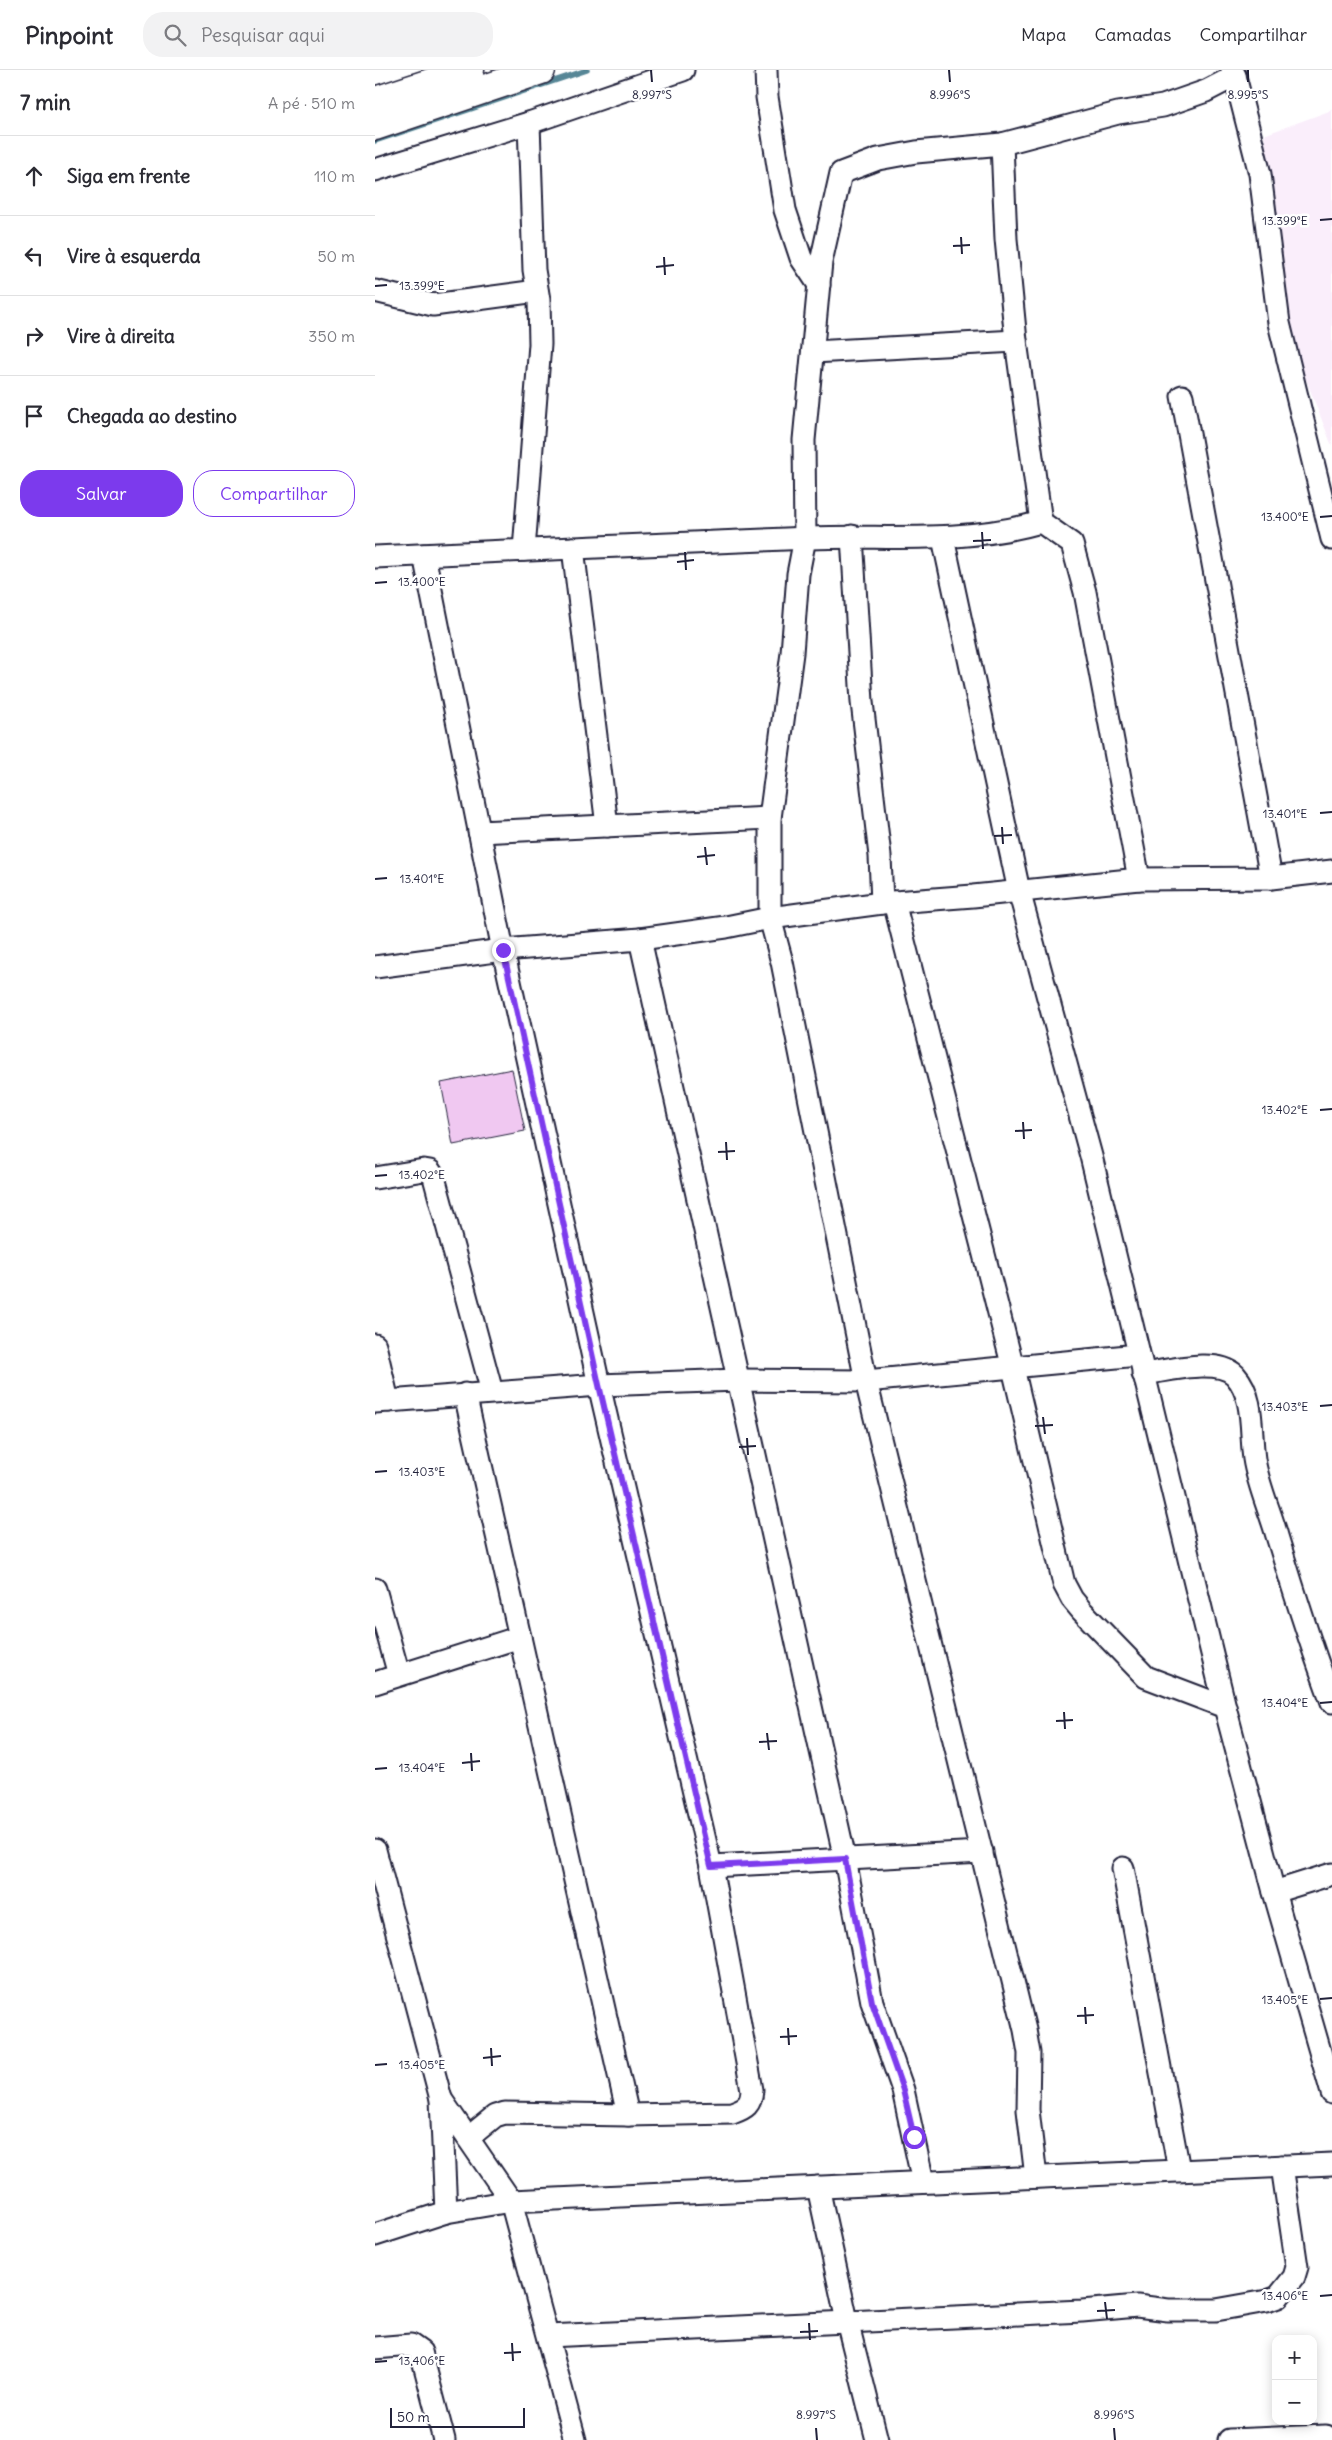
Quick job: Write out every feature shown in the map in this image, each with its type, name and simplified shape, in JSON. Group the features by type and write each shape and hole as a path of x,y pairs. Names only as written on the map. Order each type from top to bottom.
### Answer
{"main road":[{"path":"375,101 470,70"},
{"path":"375,126 541,70"}],"street":[{"path":"375,170 529,123 683,70"},
{"path":"766,70 769,117 785,210 801,258 819,285"},
{"path":"1036,2177 1028,2110 1029,2053 1025,2030 867,1381 782,962 770,918 770,818 792,653 798,574 805,538 804,440 821,262 841,173 878,159 897,155 1002,144 1118,113 1163,106 1206,91 1233,73 1260,174 1279,323 1332,539"},
{"path":"524,550 540,344 534,270 529,123"},
{"path":"1002,144 1006,240 1016,341 1041,522 1072,544 1085,592 1139,879"},
{"path":"375,291 433,305 537,291"},
{"path":"813,352 1016,341"},
{"path":"1182,396 1271,878"},
{"path":"375,557 852,536 943,538 1008,531 1041,522"},
{"path":"852,536 862,702 880,856 888,903 1013,1368 1064,1584 1072,1599 1146,1677 1225,1707"},
{"path":"943,538 1019,891 1091,1156 1225,1707 1274,1892 1332,2093"},
{"path":"573,548 607,826"},
{"path":"424,555 503,950 599,1385 711,1866 750,2075 751,2101 744,2109 732,2113 628,2115 505,2113 495,2116 468,2138"},
{"path":"479,832 770,818"},
{"path":"375,967 503,950 640,939 726,927 770,918 888,903 1139,879 1271,878 1332,871"},
{"path":"640,939 845,1859 872,2002 903,2090 923,2182"},
{"path":"375,1178 424,1170 430,1171 434,1177 491,1392"},
{"path":"375,1344 381,1402 599,1385 738,1380 867,1381 1013,1368 1141,1365 1222,1367 1235,1376 1245,1394 1251,1415 1254,1460 1311,1650 1332,1702"},
{"path":"465,1394 628,2115"},
{"path":"375,1589 399,1675"},
{"path":"375,1682 520,1637"},
{"path":"375,1850 441,2099 446,2212"},
{"path":"711,1866 982,1852"},
{"path":"1123,1868 1179,2170"},
{"path":"1274,1892 1332,1874"},
{"path":"441,2099 511,2201 575,2440"},
{"path":"375,2235 446,2212 511,2201 1332,2164"},
{"path":"548,2336 1082,2311 1137,2306 1168,2310 1216,2310 1267,2301 1278,2297 1294,2277 1297,2267 1282,2166"},
{"path":"818,2187 847,2321 877,2440"},
{"path":"375,2348 411,2345 421,2352 443,2440"},
{"path":"1229,2440 1326,2436"}],"shaded area":[{"path":"1332,110 1332,446 1287,331 1264,135"}],"building":[{"path":"512,1069 525,1131 453,1145 441,1083"}],"waterway":[{"path":"375,141 587,70"}],"route":[{"path":"503,950 599,1385 711,1866 845,1859 872,2002 903,2090 914,2137"}]}
